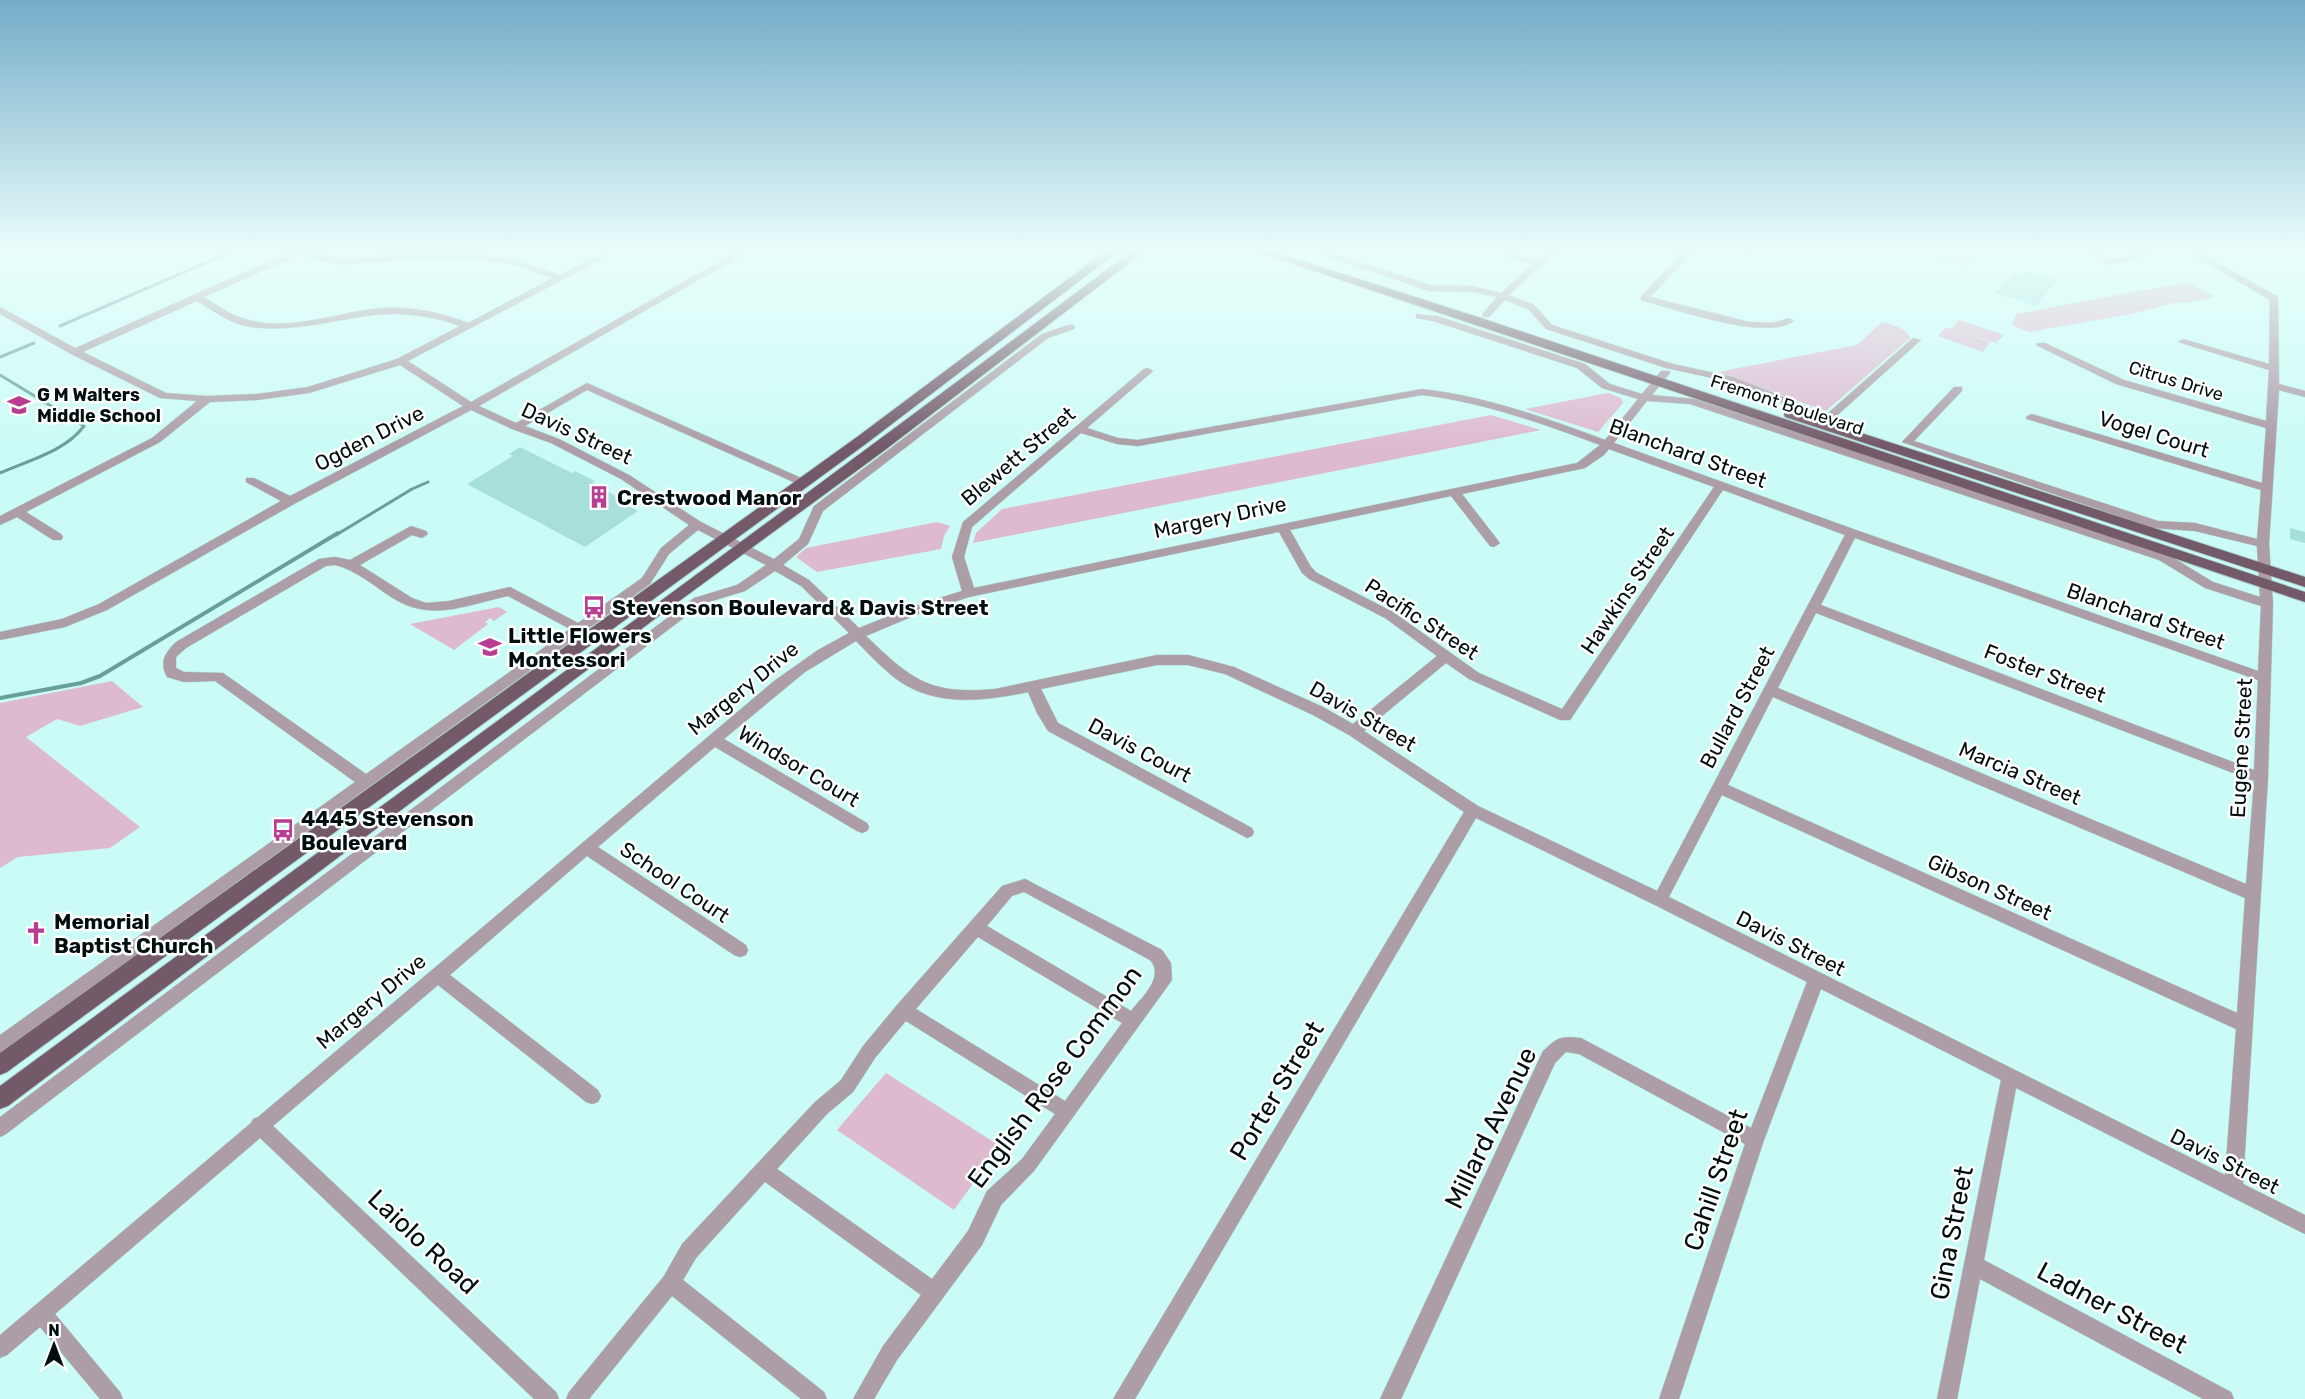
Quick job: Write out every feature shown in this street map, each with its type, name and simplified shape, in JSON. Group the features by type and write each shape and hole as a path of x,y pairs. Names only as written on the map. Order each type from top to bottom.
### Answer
{"main road":[{"path":"0,1099 733,544 804,483 1028,315"},
{"path":"0,1065 733,544 880,447 1055,315"},
{"name":"Fremont Boulevard","path":"1474,315 1483,318"},
{"name":"Fremont Boulevard","path":"1475,315 2265,576 2305,597"},
{"name":"Fremont Boulevard","path":"2265,576 2305,582"}],"street":[{"path":"9,315 75,352 164,396 207,399 257,398 309,390 401,361 489,315"},
{"path":"75,352 156,315"},
{"path":"231,315 243,322 276,326 308,325 357,315"},
{"path":"434,315 468,326"},
{"name":"Ogden Drive","path":"0,636 65,624 103,608 290,501 471,406 631,315"},
{"name":"Fremont Boulevard","path":"1538,315 1549,327 1671,366 1729,379 1828,418 1916,340"},
{"path":"1711,315 1749,325 1773,326 1789,321"},
{"name":"Eugene Street","path":"2233,1189 2261,778 2267,604 2262,544 2275,369 2275,315"},
{"name":"Fremont Boulevard","path":"1419,316 1434,318 1581,366 1606,386 1644,398 1691,401 2163,557 2209,585 2267,604"},
{"path":"0,1128 698,601 741,588 775,565 804,540 818,509 1045,336 1071,327"},
{"path":"2183,342 2275,369"},
{"name":"Citrus Drive","path":"2041,345 2120,382 2271,426"},
{"name":"Davis Street","path":"401,361 471,406 516,427 555,441 625,477 697,525 775,565 805,584 896,672 919,685 939,693 971,696 1033,687 1157,660 1188,660 1229,670 1318,711 1354,731 1473,810 1660,900 2305,1225"},
{"name":"Blewett Street","path":"969,592 958,557 967,525 1148,371"},
{"name":"Margery Drive","path":"0,1348 259,1125 795,671 856,634 905,612 969,592 1581,466 1591,461 1607,444 1661,378"},
{"path":"516,427 587,386 804,483"},
{"path":"2274,386 2305,394"},
{"path":"1958,389 1906,442 2157,525 2195,527 2262,544"},
{"name":"Blanchard Street","path":"1081,430 1117,441 1138,443 1422,392 1457,396 1607,444 2265,678"},
{"path":"0,521 156,440 207,399"},
{"name":"Vogel Court","path":"2031,417 2265,488"},
{"path":"250,480 290,501"},
{"name":"Hawkins Street","path":"1565,716 1721,485"},
{"path":"1454,492 1494,543"},
{"path":"18,512 57,537"},
{"path":"0,1045 577,628 646,581 665,551 697,525"},
{"name":"Pacific Street","path":"1282,527 1306,570 1313,576 1389,615 1488,683 1565,716"},
{"path":"351,565 411,530 422,534"},
{"name":"Bullard Street","path":"1660,900 1852,533"},
{"path":"366,782 218,676 184,677 172,674 169,668 170,656 181,645 323,562 333,559 351,565 418,606 433,608 510,591 577,628"},
{"name":"Foster Street","path":"1814,607 2261,778"},
{"path":"1354,731 1446,656"},
{"name":"Davis Court","path":"1033,687 1053,727 1247,832"},
{"name":"Marcia Street","path":"1770,690 2253,894"},
{"name":"Windsor Court","path":"714,740 862,827"},
{"name":"Gibson Street","path":"1719,787 2245,1025"},
{"name":"Porter Street","path":"1124,1399 1473,810"},
{"name":"School Court","path":"587,848 740,950"},
{"name":"English Rose Common","path":"863,1399 890,1353 975,1238 994,1198 1028,1165 1164,981 1163,963 1156,955 1025,885 1007,891 975,927"},
{"path":"576,1399 671,1283 689,1251 821,1108 847,1086 869,1052 975,927 1133,1022"},
{"path":"438,975 592,1096"},
{"name":"Cahill Street","path":"1669,1399 1755,1140 1816,980"},
{"path":"903,1010 1066,1111"},
{"name":"Millard Avenue","path":"1390,1399 1550,1057 1563,1044 1581,1046 1755,1140"},
{"name":"Gina Street","path":"1947,1399 2010,1077"},
{"name":"Laiolo Road","path":"259,1125 549,1399"},
{"path":"764,1171 936,1293"},
{"name":"Ladner Street","path":"1973,1265 2224,1399"},
{"path":"671,1283 817,1399"},
{"path":"41,1313 113,1399"}],"shaded area":[{"path":"2016,315 2124,315 2029,332 2012,325"},
{"path":"1959,320 2004,335 1996,343 1953,329 1990,342 1983,352 1938,336 1946,327 1952,329"},
{"path":"1882,322 1906,331 1910,338 1826,411 1718,372 1857,345"},
{"path":"1608,393 1621,398 1623,403 1598,432 1525,409"},
{"path":"1491,415 1541,430 973,543 976,533 1002,509"},
{"path":"937,522 950,526 944,536 941,549 817,572 796,557 806,548"},
{"path":"499,607 507,612 494,621 490,618 485,622 488,624 454,650 410,624"},
{"path":"112,681 143,707 80,726 57,719 26,737 140,827 110,848 18,857 0,868 0,703"},
{"path":"886,1073 1000,1146 954,1210 837,1130"}],"building":[{"name":"Crestwood Manor","path":"520,447 572,473 575,471 595,481 592,482 621,499 618,501 638,511 585,547 467,484 513,456 509,454"},
{"path":"2290,528 2305,532 2305,543 2290,539"}],"waterway":[{"path":"60,326 85,315"},
{"path":"0,357 34,343"},
{"path":"0,375 84,426 57,449 0,473"},
{"path":"336,535 412,489 428,482"},
{"path":"0,698 81,683 100,676 338,533"}],"place":[{"name":"G M Walters Middle School","path":"19,405"},
{"name":"Crestwood Manor","path":"599,497"},
{"name":"Stevenson Boulevard & Davis Street","path":"594,607"},
{"name":"Little Flowers Montessori","path":"490,647"},
{"name":"4445 Stevenson Boulevard","path":"283,830"},
{"name":"Memorial Baptist Church","path":"36,933"}]}
